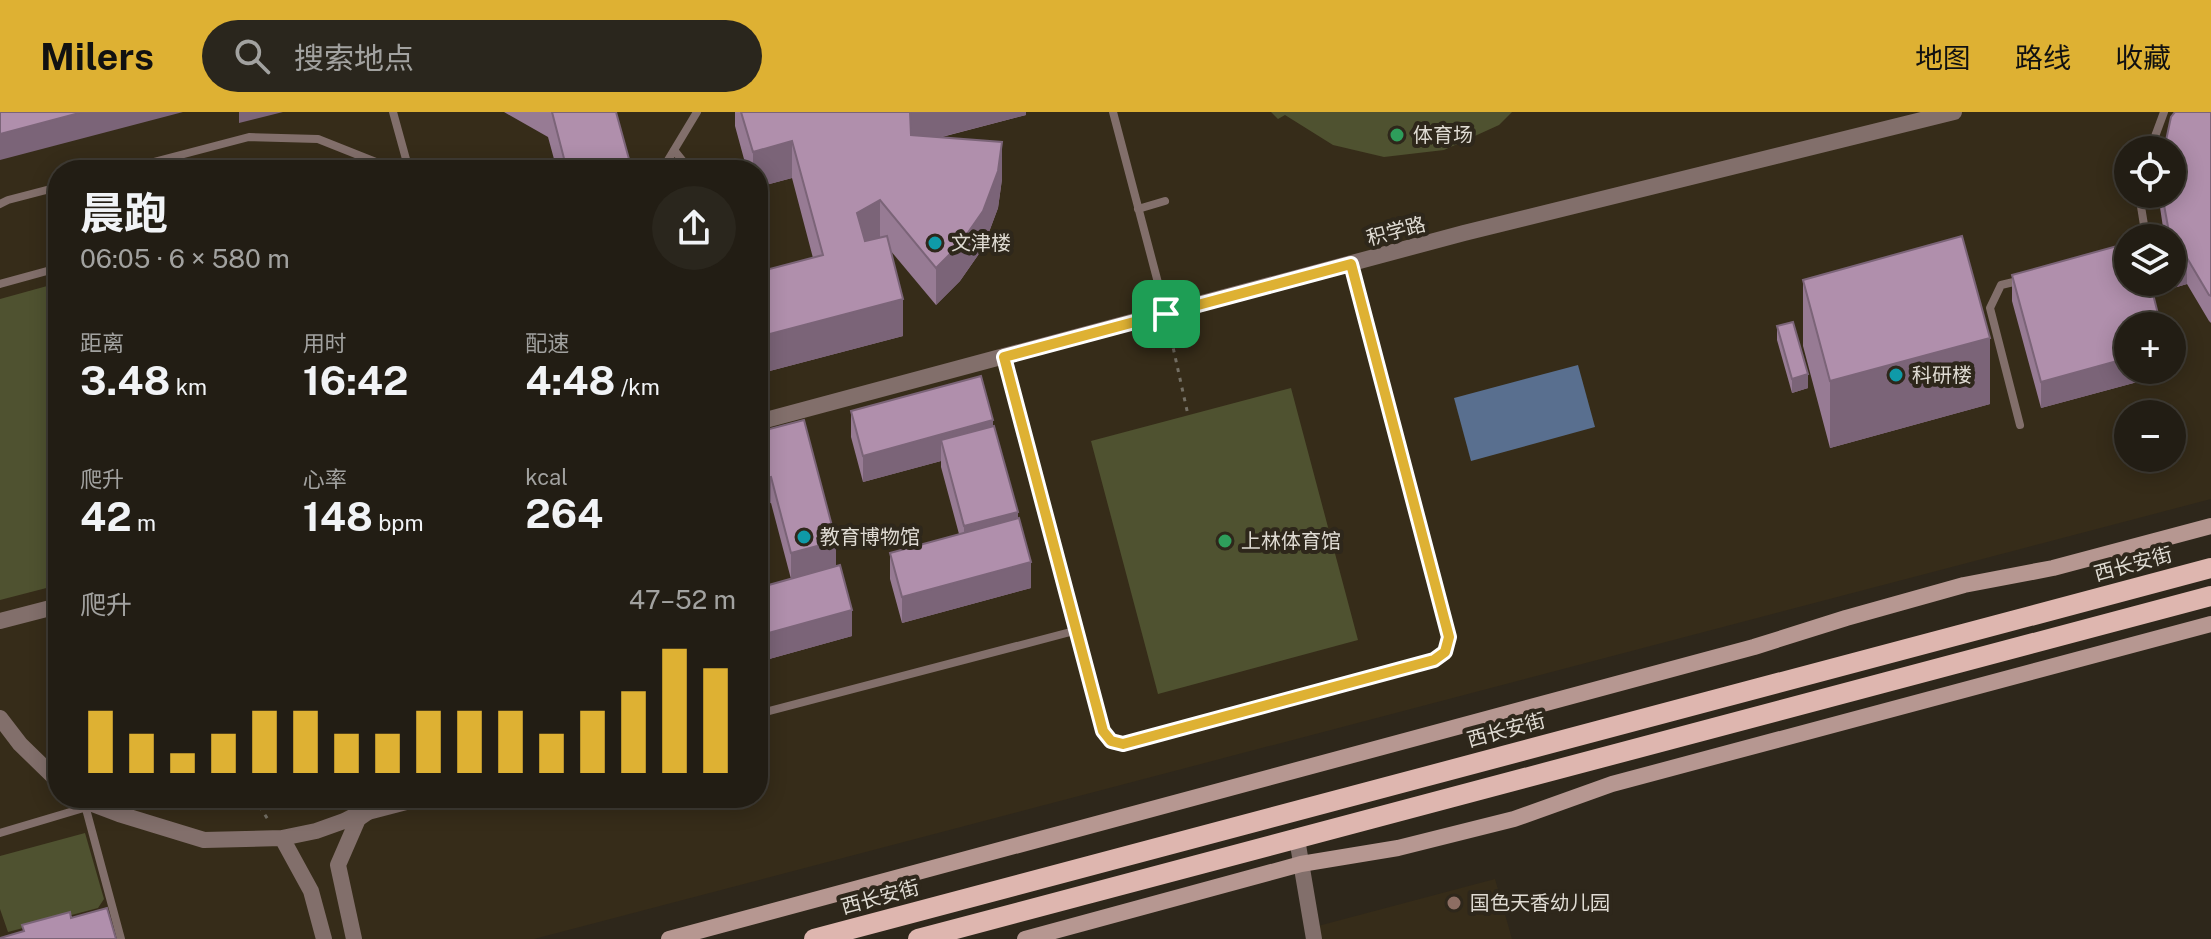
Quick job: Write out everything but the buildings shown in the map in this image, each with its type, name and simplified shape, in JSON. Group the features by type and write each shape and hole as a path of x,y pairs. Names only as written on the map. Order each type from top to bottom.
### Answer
{"main road":[{"path":"669,939 1754,647 1964,585 2053,568 2211,526"},
{"name":"西长安街","path":"814,939 2211,568"},
{"path":"918,939 2211,596"},
{"path":"1025,939 1301,864 1398,848 1514,819 1612,784 2211,624"}],"street":[{"name":"积学路","path":"768,419 1464,233 1954,112"},
{"path":"0,621 48,609"},
{"path":"0,718 20,744 48,771"},
{"path":"102,808 204,840 282,838 351,820 372,808"},
{"path":"351,820 338,865 354,939"},
{"path":"282,838 311,891 324,939"},
{"path":"1297,839 1314,939"}],"lane":[{"path":"393,112 406,160"},
{"path":"668,160 697,112"},
{"path":"1113,112 1166,314"},
{"path":"2155,136 2164,112"},
{"path":"161,160 249,137 318,139 371,160"},
{"path":"674,150 682,160"},
{"path":"0,204 48,190"},
{"path":"1138,209 1165,201"},
{"path":"1004,357 1103,731 1111,741 1123,744 1434,660 1445,652 1449,637 1351,264"},
{"path":"0,284 48,271"},
{"path":"2020,425 1990,308 2001,285 2030,278"},
{"path":"768,711 1078,630"},
{"path":"0,833 72,808"},
{"path":"87,808 121,939"},
{"path":"351,820 398,808"},
{"path":"100,913 113,909"}],"path":[{"path":"1166,314 1188,415"},
{"path":"261,808 282,838"}],"shaded area":[{"path":"0,112 2211,112 2211,499 534,939 0,939"},
{"name":"国色天香幼儿园","path":"1495,879 1512,939 1321,939 1318,926"}],"green space":[{"name":"体育场","path":"1271,112 1512,112 1499,125 1444,150 1384,157 1333,145 1285,115 1278,119"},
{"path":"48,286 48,588 0,600 0,299"},
{"name":"上林体育馆","path":"1291,388 1358,640 1158,694 1091,441"},
{"path":"85,833 104,899 98,908 8,932 0,909 0,856"}],"water":[{"path":"1578,365 1595,427 1471,461 1454,398"}],"place":[{"name":"体育场","path":"1397,135"},
{"name":"文津楼","path":"935,243"},
{"name":"科研楼","path":"1896,375"},
{"name":"教育博物馆","path":"804,537"},
{"name":"上林体育馆","path":"1225,541"},
{"name":"国色天香幼儿园","path":"1454,903"}],"route":[{"path":"1351,264 1449,637 1445,652 1434,660 1123,744 1111,741 1103,731 1004,357 1166,314 1351,264"}]}
